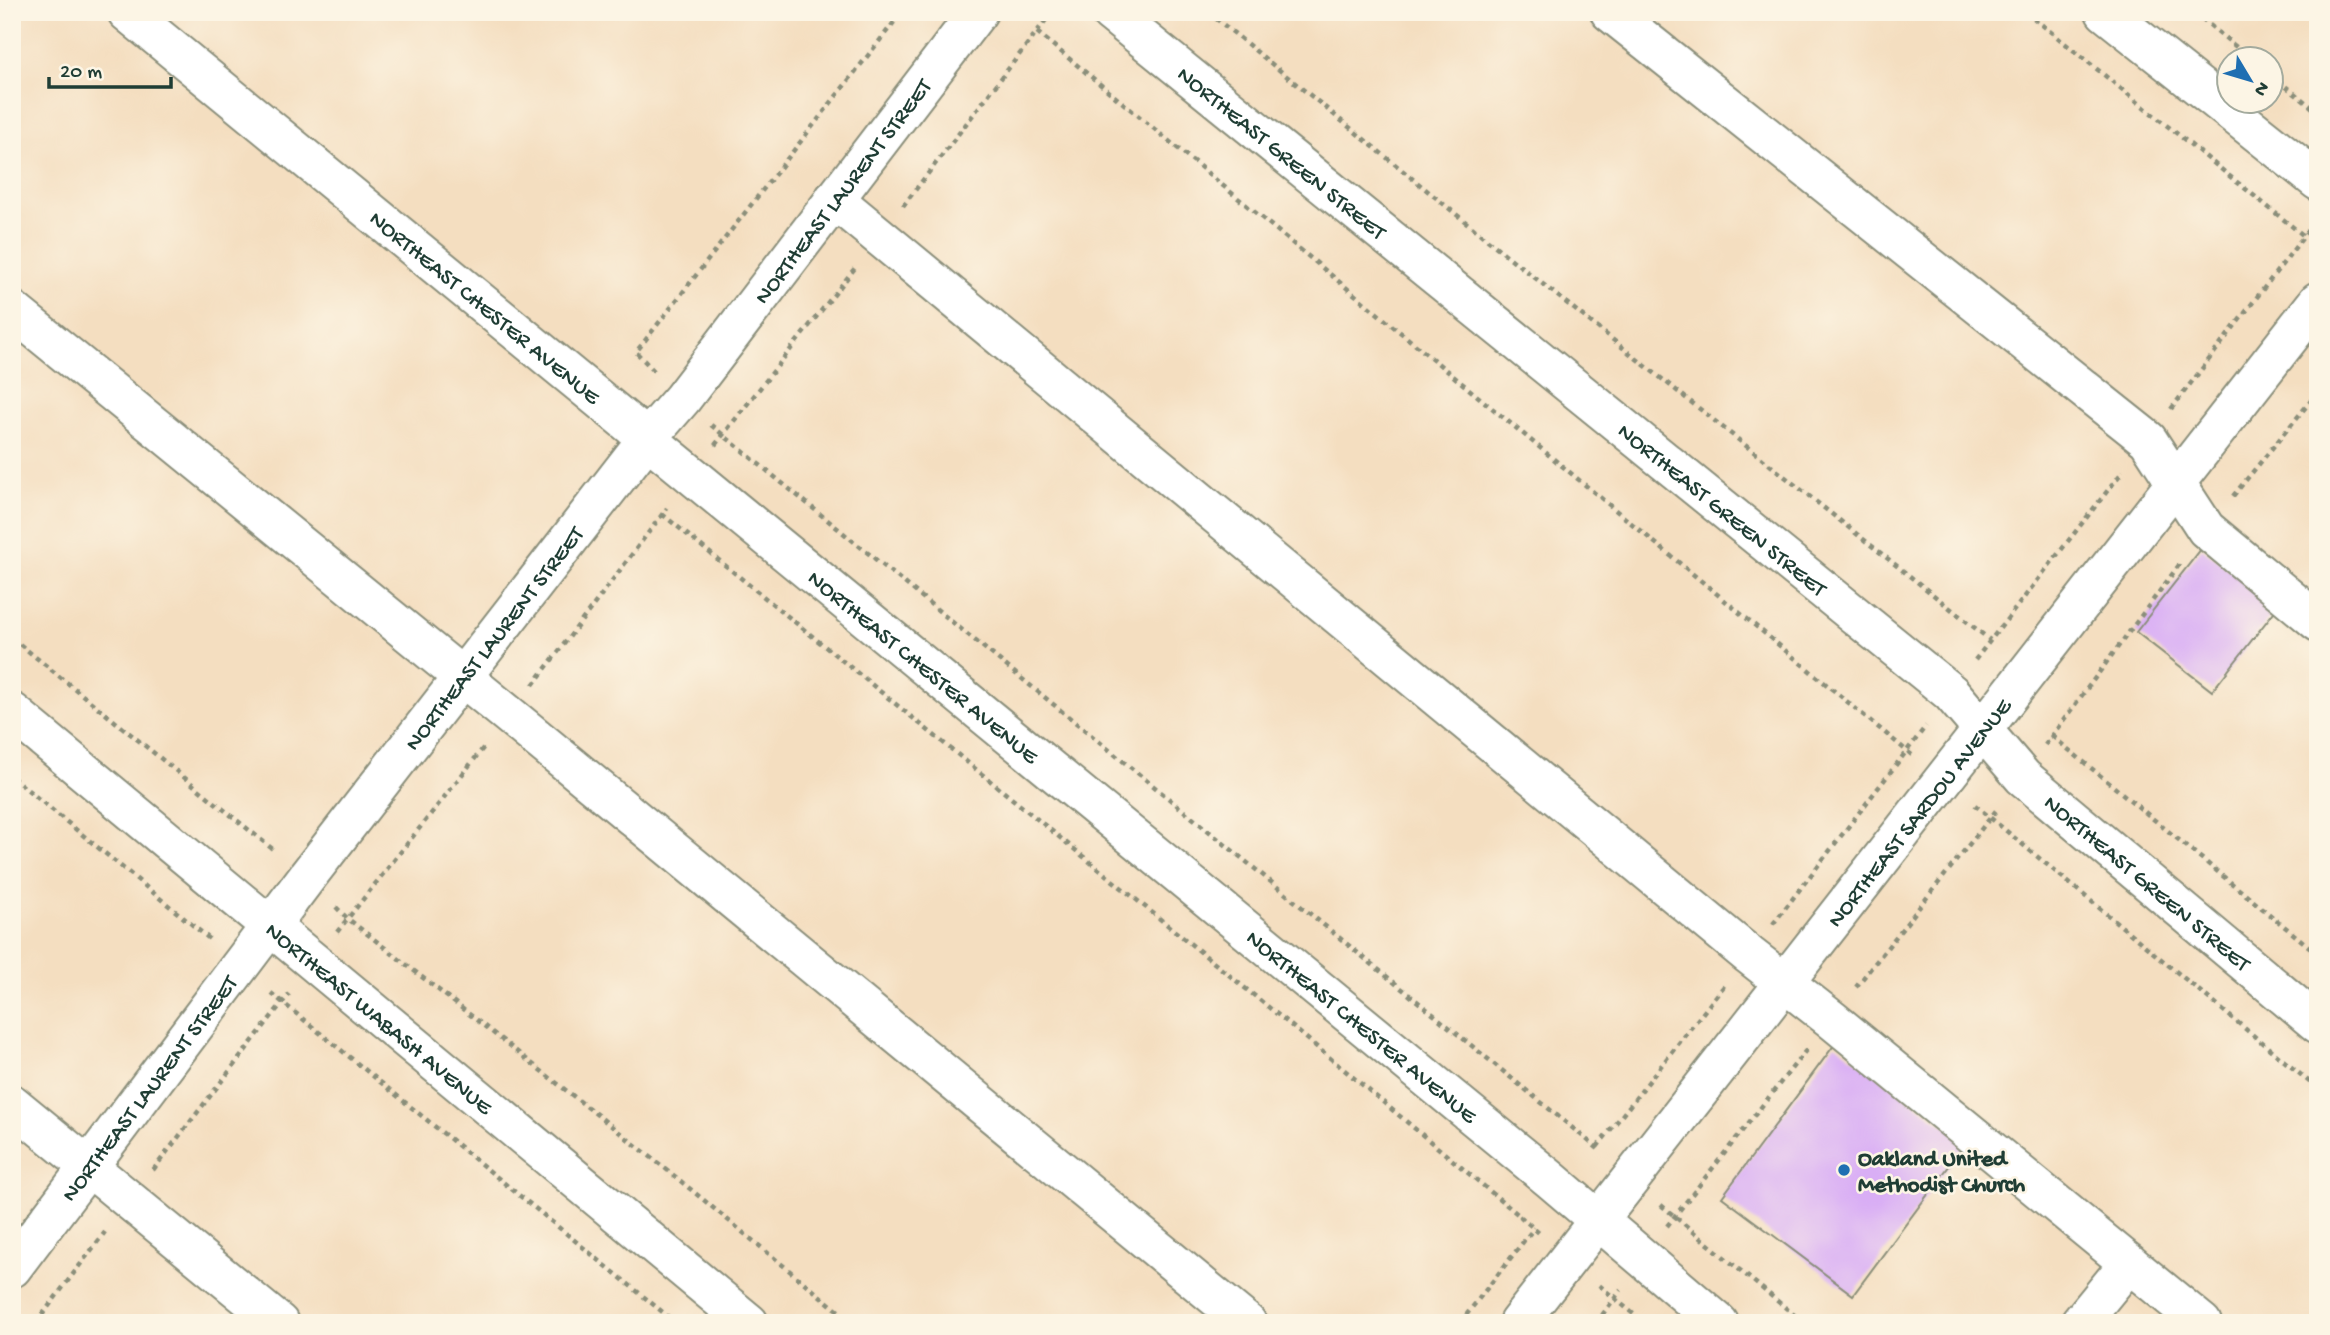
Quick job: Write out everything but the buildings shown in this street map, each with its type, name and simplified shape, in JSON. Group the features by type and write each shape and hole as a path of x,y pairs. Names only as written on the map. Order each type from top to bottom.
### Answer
{"street":[{"name":"NORTHEAST CHESTER AVENUE","path":"127,12 1550,1179 1719,1323"},
{"name":"NORTHEAST LAURENT STREET","path":"12,1268 269,926 647,439 681,400 978,12"},
{"name":"NORTHEAST GREEN STREET","path":"1110,12 1951,694 2023,777 2318,1024"},
{"path":"1610,12 2148,440 2206,529 2318,622"},
{"path":"2105,12 2318,181"},
{"path":"834,199 1738,946 1786,982 2202,1323"},
{"name":"NORTHEAST SARDOU AVENUE","path":"1518,1323 2318,301"},
{"path":"12,310 1247,1323"},
{"name":"NORTHEAST WABASH AVENUE","path":"12,712 749,1323"},
{"path":"12,1104 279,1323"},
{"path":"2080,1323 2129,1263"}],"path":[{"path":"902,12 636,352 681,400 723,435 1584,1137 1631,1180 1804,1323"},
{"path":"36,1323 347,918 509,715 1052,12"},
{"path":"1208,12 1505,254 1990,640"},
{"path":"2026,12 2304,236"},
{"path":"2194,12 2235,46"},
{"path":"1037,32 2318,1089"},
{"path":"2284,85 2318,113"},
{"path":"1596,1323 1675,1216 2023,777 2206,529 2318,392"},
{"path":"662,514 1277,1014 1521,1217"},
{"path":"12,638 307,877 347,918 666,1169 853,1323"},
{"path":"2052,736 2318,954"},
{"path":"12,777 196,927 282,1002 676,1323"},
{"path":"1460,1323 1534,1228"}],"place":[{"name":"Oakland United Methodist Church","path":"1844,1170"}]}
